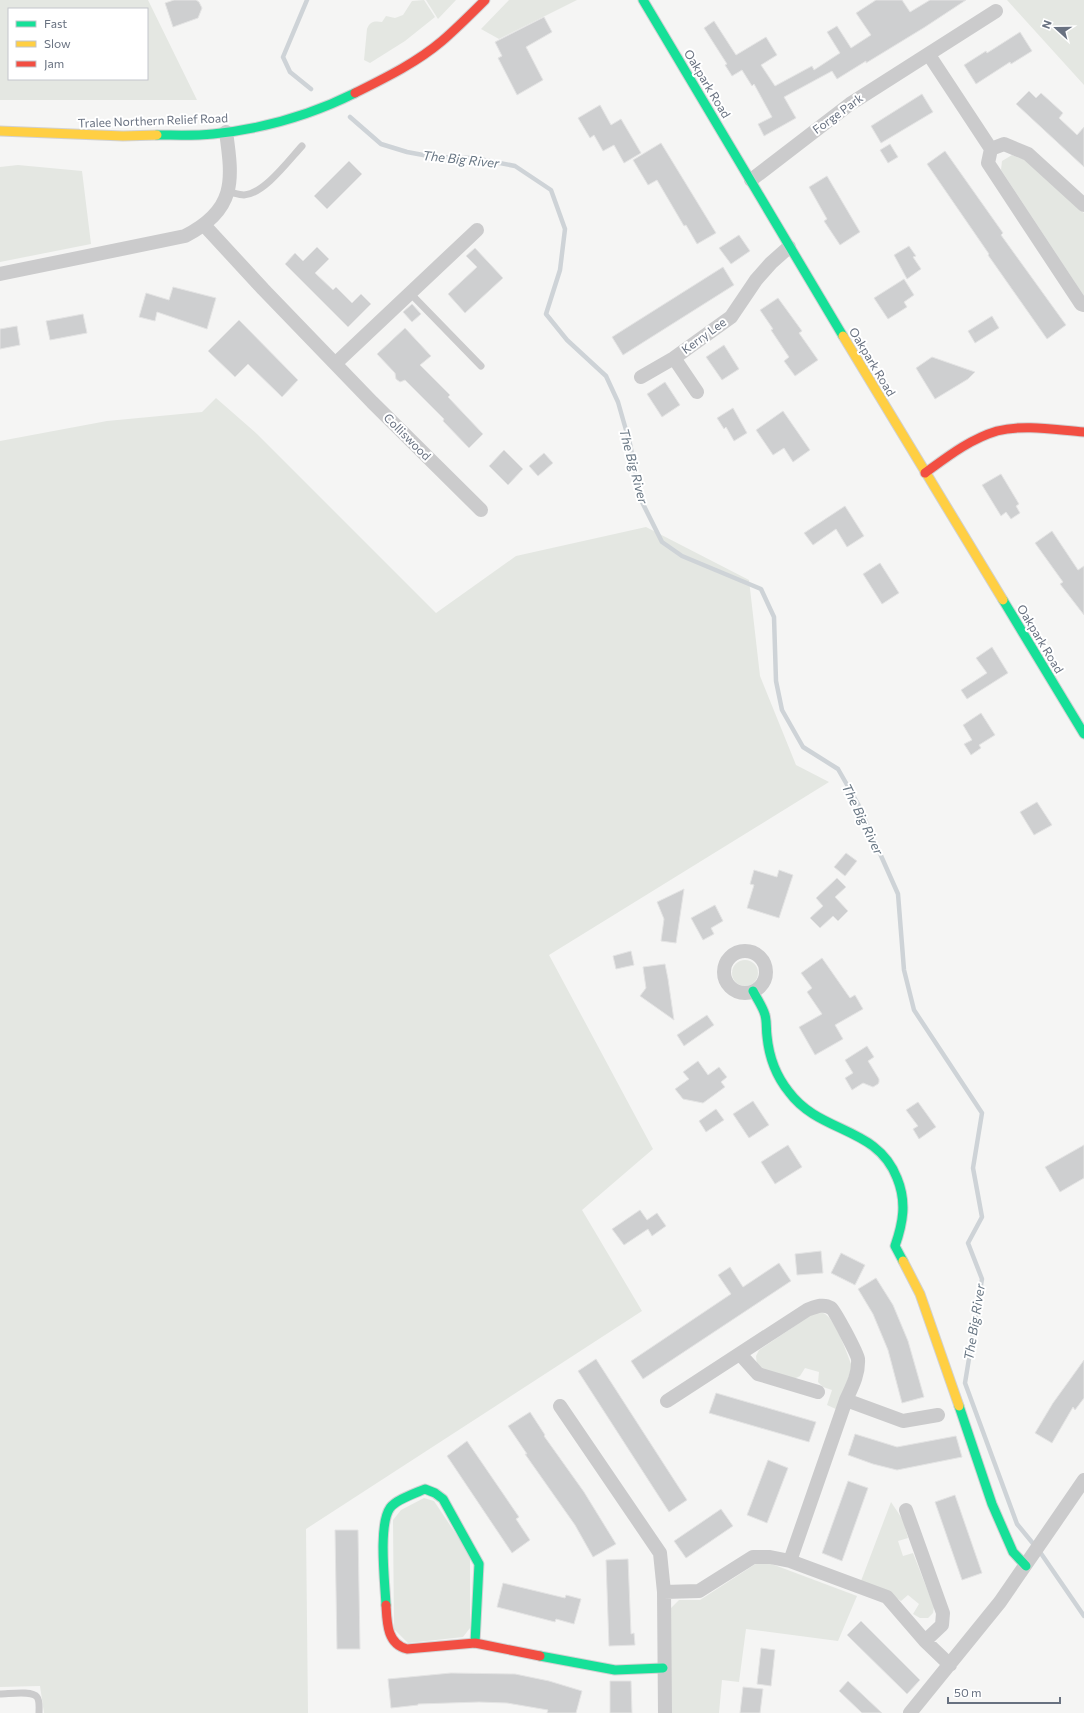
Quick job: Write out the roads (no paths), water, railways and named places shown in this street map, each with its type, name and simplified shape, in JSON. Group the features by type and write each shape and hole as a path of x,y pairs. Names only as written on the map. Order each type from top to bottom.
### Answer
{"street":[{"name":"Tralee Northern Relief Road","path":"0,132 123,136 226,132 251,128 292,117 339,101 370,86 407,65 458,28 485,0"},
{"name":"Oakpark Road","path":"643,0 751,180 789,247 1084,734"},
{"name":"Forge Park","path":"751,180 850,104 996,11"},
{"path":"929,55 991,149 988,163 1081,304 1084,305"},
{"path":"0,274 186,236 204,225 220,208 229,192 231,177 226,132"},
{"path":"991,149 1004,144 1028,154 1084,205"},
{"name":"Colliswood","path":"204,225 386,416 481,510"},
{"path":"336,363 477,230"},
{"name":"Kerry Lee","path":"641,377 674,358 731,317 756,280 771,263 789,247"},
{"path":"674,358 697,392"},
{"path":"925,473 967,445 989,433 1000,430 1024,428 1084,432"},
{"path":"753,992 766,1018 767,1038 776,1074 795,1100 816,1118 867,1140 885,1156 900,1181 904,1197 904,1214 901,1230 895,1246 920,1294 992,1504 1013,1552 1029,1562"},
{"path":"667,1401 807,1310 820,1305 831,1308 838,1317 858,1358 857,1374 846,1400 790,1561"},
{"path":"740,1354 758,1374 818,1392"},
{"path":"846,1400 903,1421 938,1415"},
{"path":"560,1406 660,1553 664,1592 663,1668 665,1713"},
{"path":"910,1713 1000,1602 1029,1562 1084,1480"},
{"path":"475,1643 479,1564 443,1499 435,1493 424,1489 406,1497 390,1507 383,1526 387,1623 393,1641 399,1647 407,1649 475,1643 615,1670 663,1668"},
{"path":"906,1510 943,1613 942,1626 925,1641"},
{"path":"664,1592 699,1591 753,1557 770,1557 790,1561 887,1597 925,1641 950,1665"}],"lane":[{"path":"229,192 244,195 256,191 267,184 302,146"},
{"path":"410,293 481,366"},
{"path":"0,1694 34,1694 38,1699 40,1713"}],"waterway":[{"name":"The Big River","path":"307,0 283,57 290,72 311,89"},
{"name":"The Big River","path":"350,117 381,144 407,152 434,157 474,158 515,166 551,190 565,229 560,270 546,314 567,340 606,376 618,402 630,444 641,500 662,542 682,556 761,589 774,617 776,681 782,710 803,747 838,769 858,804 898,894 904,970 914,1010 982,1113 973,1168 982,1217 968,1243 982,1279 965,1383 1017,1524 1040,1552 1084,1616"}]}
